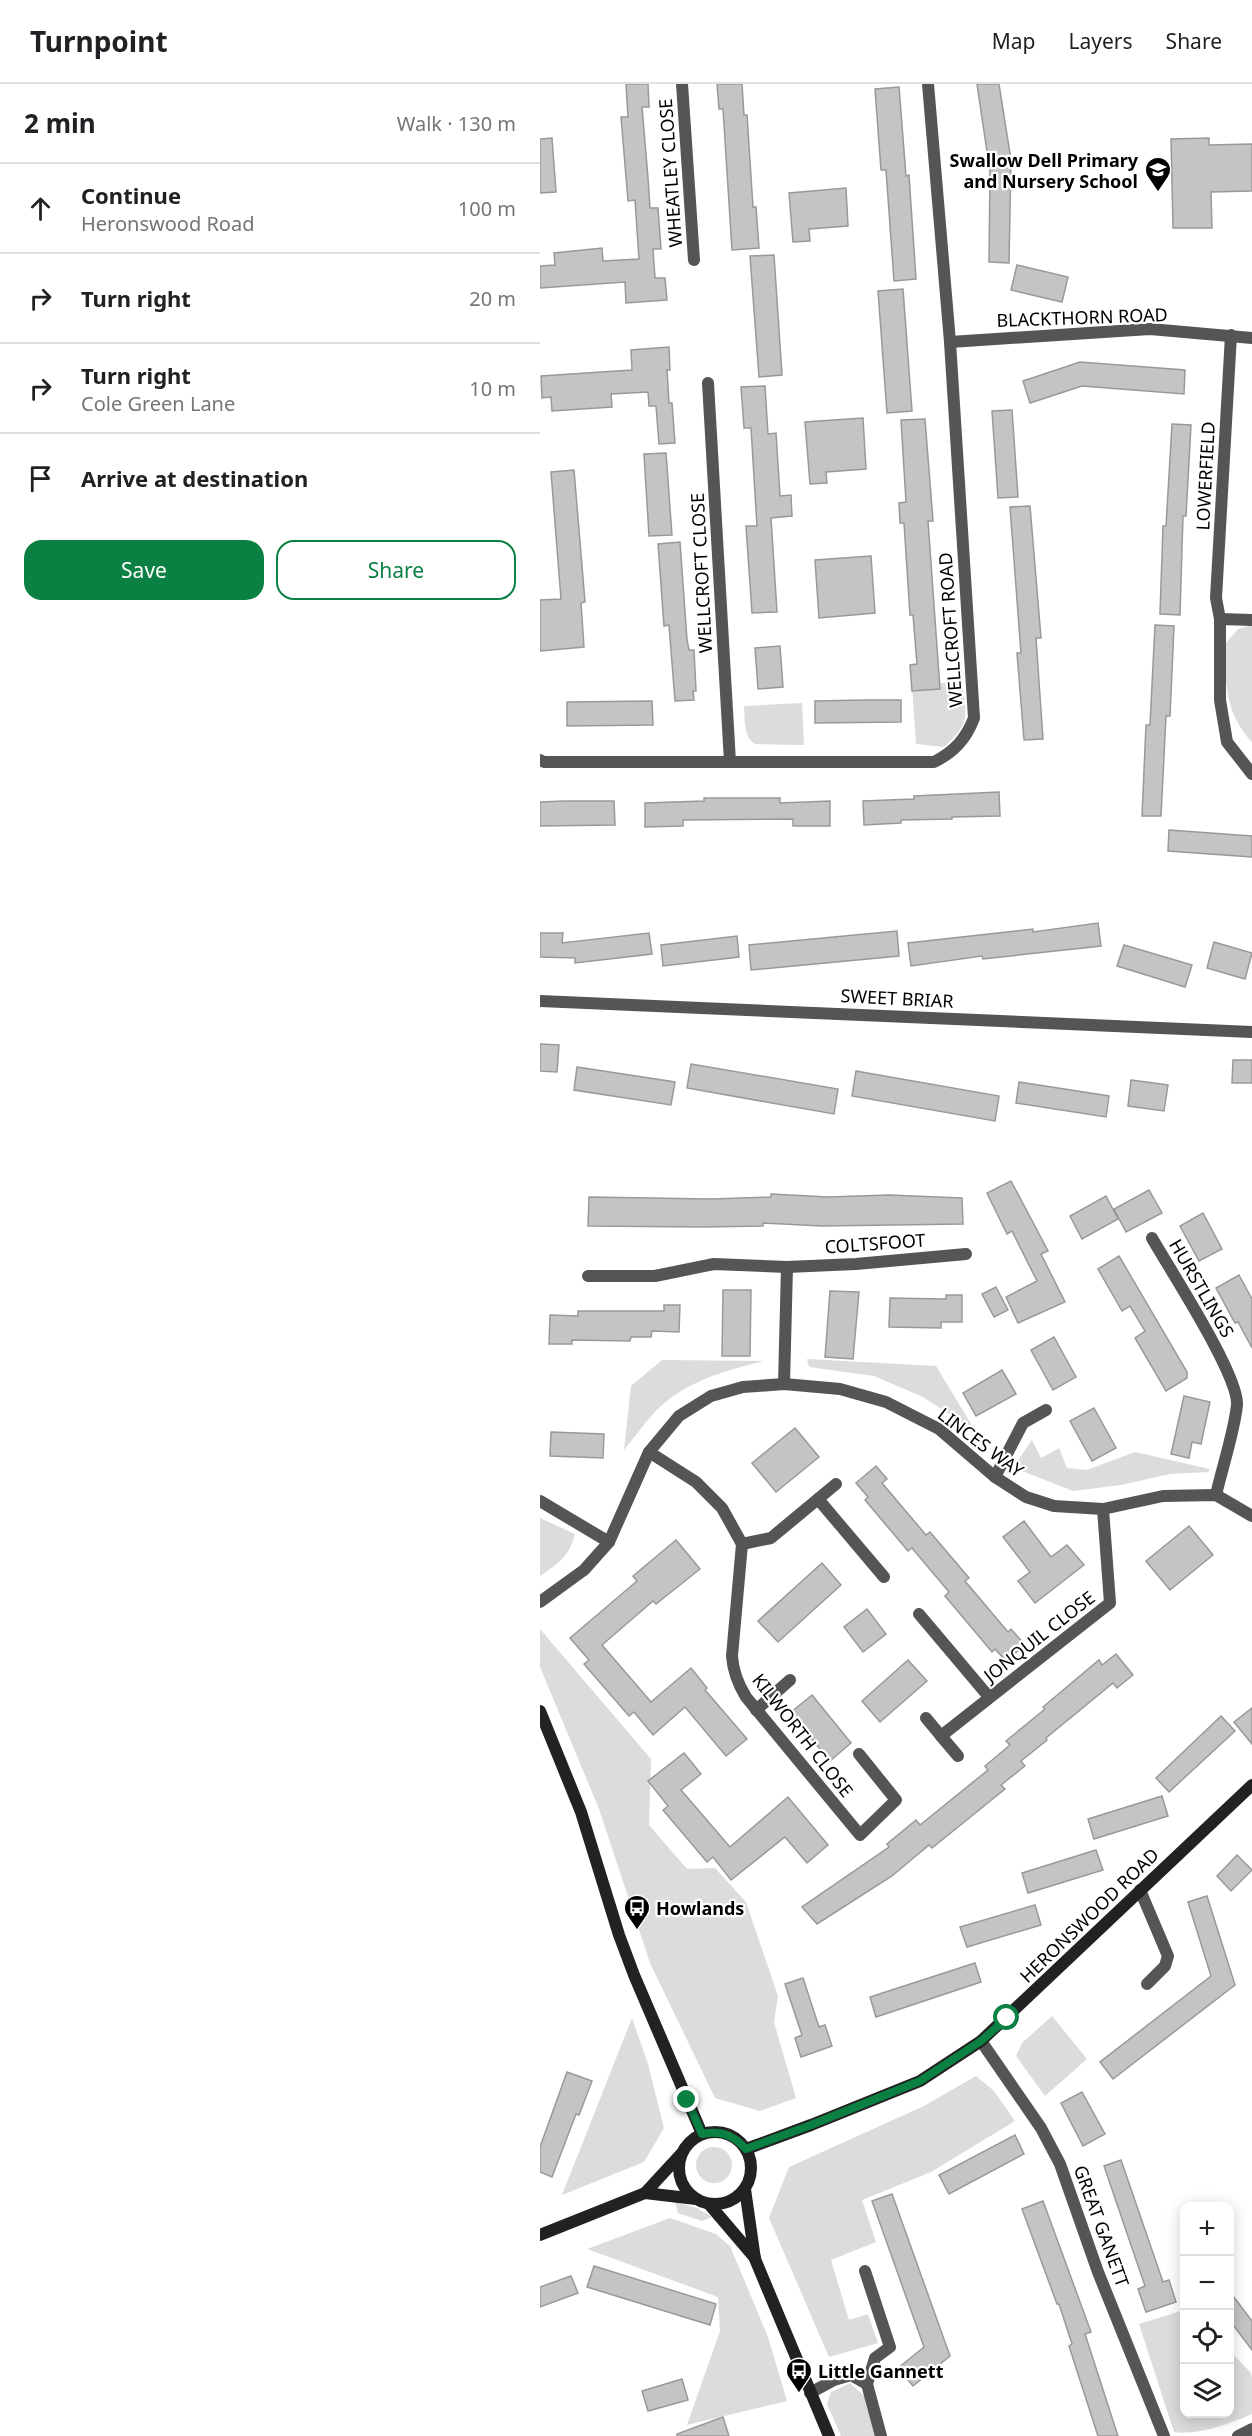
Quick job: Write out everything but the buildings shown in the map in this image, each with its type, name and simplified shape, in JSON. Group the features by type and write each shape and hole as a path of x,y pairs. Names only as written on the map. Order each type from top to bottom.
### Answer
{"street":[{"name":"WHEATLEY CLOSE","path":"682,84 694,260"},
{"name":"WELLCROFT ROAD","path":"540,760 544,762 934,762 948,755 968,735 974,718 950,342 928,84"},
{"name":"BLACKTHORN ROAD","path":"950,342 1150,329 1252,338"},
{"name":"LOWERFIELD","path":"1231,335 1216,598 1220,619 1220,700 1227,742 1252,774"},
{"name":"WELLCROFT CLOSE","path":"708,382 730,762"},
{"path":"1220,619 1252,620"},
{"name":"SWEET BRIAR","path":"540,1000 1252,1032"},
{"name":"HURSTLINGS","path":"1152,1238 1225,1365 1234,1387 1237,1404 1216,1495"},
{"name":"COLTSFOOT","path":"588,1276 655,1276 714,1264 787,1267 856,1264 966,1254"},
{"path":"784,1384 787,1267"},
{"name":"LINCES WAY","path":"540,1602 584,1570 609,1542 649,1452 679,1416 711,1396 743,1387 784,1384 840,1389 886,1402 939,1429 995,1477 1026,1497 1054,1506 1103,1509 1163,1496 1216,1495"},
{"path":"995,1477 1023,1423 1046,1410"},
{"path":"649,1452 696,1482 722,1508 742,1544 771,1538 836,1484"},
{"path":"1216,1495 1252,1516"},
{"path":"818,1499 884,1577"},
{"path":"540,1501 609,1542"},
{"name":"JONQUIL CLOSE","path":"941,1736 1110,1604 1103,1509"},
{"name":"KILWORTH CLOSE","path":"742,1544 732,1670 746,1698 860,1835 896,1800 859,1754"},
{"path":"919,1614 989,1697"},
{"path":"756,1710 790,1680"},
{"path":"540,1711 581,1812 630,1965 702,2134"},
{"path":"926,1718 958,1756"},
{"name":"HERONSWOOD ROAD","path":"746,2149 920,2081 981,2041 1252,1785"},
{"path":"1140,1890 1168,1956 1166,1966 1147,1984"},
{"name":"GREAT GANETT","path":"981,2041 1041,2128 1060,2164 1098,2272 1164,2436"},
{"path":"540,2235 645,2193 692,2140 702,2134 722,2132 736,2139 746,2149 751,2170 745,2189 755,2259 829,2436"},
{"path":"682,2153 679,2165 680,2178 686,2189 696,2199"},
{"path":"645,2193 696,2199 709,2204 722,2204 736,2198 745,2189"},
{"path":"709,2204 755,2259"},
{"path":"864,2271 890,2348 875,2358 867,2384 881,2436"},
{"path":"810,2393 834,2380 851,2375 867,2384"},
{"path":"1238,2436 1252,2429"}],"shaded area":[{"path":"1252,625 1252,742 1236,720 1228,697 1225,644 1238,629"},
{"path":"962,681 965,717 959,731 944,747 916,744 912,686"},
{"path":"802,703 804,745 755,744 748,737 744,706"},
{"path":"807,1359 936,1366 982,1442 957,1419 923,1397 874,1376 809,1367"},
{"path":"662,1360 764,1361 704,1379 677,1394 653,1414 624,1450 631,1386"},
{"path":"1032,1440 1041,1458 1059,1448 1067,1468 1087,1470 1135,1452 1210,1469 1208,1472 1170,1474 1121,1485 1073,1491 1017,1469 1017,1462"},
{"path":"540,1518 575,1534 570,1548 562,1559 540,1576"},
{"path":"540,1629 651,1759 649,1825 687,1869 715,1868 746,1902 778,1996 774,2022 796,2098 760,2111 715,2098 650,1963 599,1809 540,1667"},
{"path":"1052,2016 1087,2059 1045,2096 1016,2056 1022,2043"},
{"path":"632,2018 648,2064 664,2128 644,2162 562,2195"},
{"path":"976,2076 994,2091 1015,2121 931,2172 862,2200 876,2242 831,2260 849,2320 868,2314 878,2343 829,2357 769,2218 789,2167 924,2106"},
{"path":"714,2147 727,2152 732,2165 727,2178 714,2183 701,2178 696,2165 701,2152"},
{"path":"675,2202 697,2208 712,2217 702,2221 678,2213"},
{"path":"670,2218 716,2234 730,2246 768,2337 787,2401 687,2425 720,2331 718,2297 587,2249"},
{"path":"1180,2311 1180,2418 1234,2418 1234,2355 1251,2373 1252,2414 1203,2430 1174,2432 1139,2324"},
{"path":"850,2383 869,2400 875,2436 841,2436 827,2404 831,2392"}],"place":[{"name":"Swallow Dell Primary and Nursery School","path":"1158,193"},
{"name":"Howlands","path":"637,1931"},
{"name":"Little Gannett","path":"799,2394"}],"route":[{"path":"687,2100 702,2134 722,2132 736,2139 746,2149 920,2081 981,2041 1007,2018"}]}
